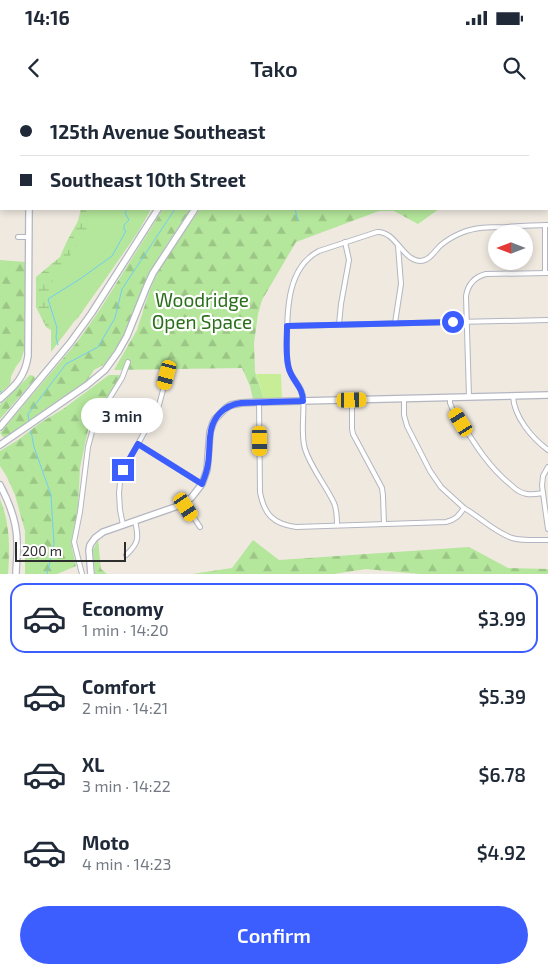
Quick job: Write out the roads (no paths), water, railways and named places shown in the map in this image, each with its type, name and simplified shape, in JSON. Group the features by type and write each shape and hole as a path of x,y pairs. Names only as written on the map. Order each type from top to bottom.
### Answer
{"street":[{"path":"0,399 19,381 27,364 29,210"},
{"path":"0,427 58,358 86,321 157,210"},
{"path":"0,445 87,386 105,370 127,336 153,273 194,210"},
{"path":"337,525 334,503 305,448 301,390 288,366 287,326 290,296 304,262 311,255 326,248 372,233 381,232 390,236 415,259 422,261 448,240 466,231 484,228 546,225 547,273 486,274 471,282 468,287 466,321 469,397"},
{"path":"18,237 29,237"},
{"path":"339,324 349,260 345,242"},
{"path":"395,323 401,284 398,245"},
{"path":"287,326 548,320"},
{"path":"82,574 74,542 80,512 88,448 98,417 122,378 128,362"},
{"path":"123,525 119,502 123,470 159,405 167,375"},
{"path":"91,574 88,554 90,545 97,535 171,509 191,498 202,484 207,470 211,427 218,415 226,408 237,404 259,402 548,395"},
{"path":"514,396 515,406 525,426 548,450"},
{"path":"450,398 452,408 478,449 503,479 520,492 542,494"},
{"path":"404,399 404,415 407,426 441,487 464,508 512,538 548,540"},
{"path":"352,400 352,429 382,488 384,524"},
{"path":"259,402 260,492 264,506 270,516 279,523 296,527 451,521 458,517 464,508"},
{"path":"138,444 202,484"},
{"path":"548,467 543,476 542,494 548,529"},
{"path":"0,485 10,507 18,541 16,574"},
{"path":"184,503 200,527"},
{"path":"126,555 137,541 138,534 135,522"}],"waterway":[{"path":"58,345 56,337 57,328 48,299 112,256 126,231 124,230 124,225 129,220 125,213 126,210"},
{"path":"29,421 28,414 66,364 98,347 115,318 122,289 174,210"},
{"path":"295,210 298,220"},
{"path":"31,431 34,447 51,495 54,544 47,574"}],"park label":[{"name":"Woodridge Open Space","path":"202,310"}]}
